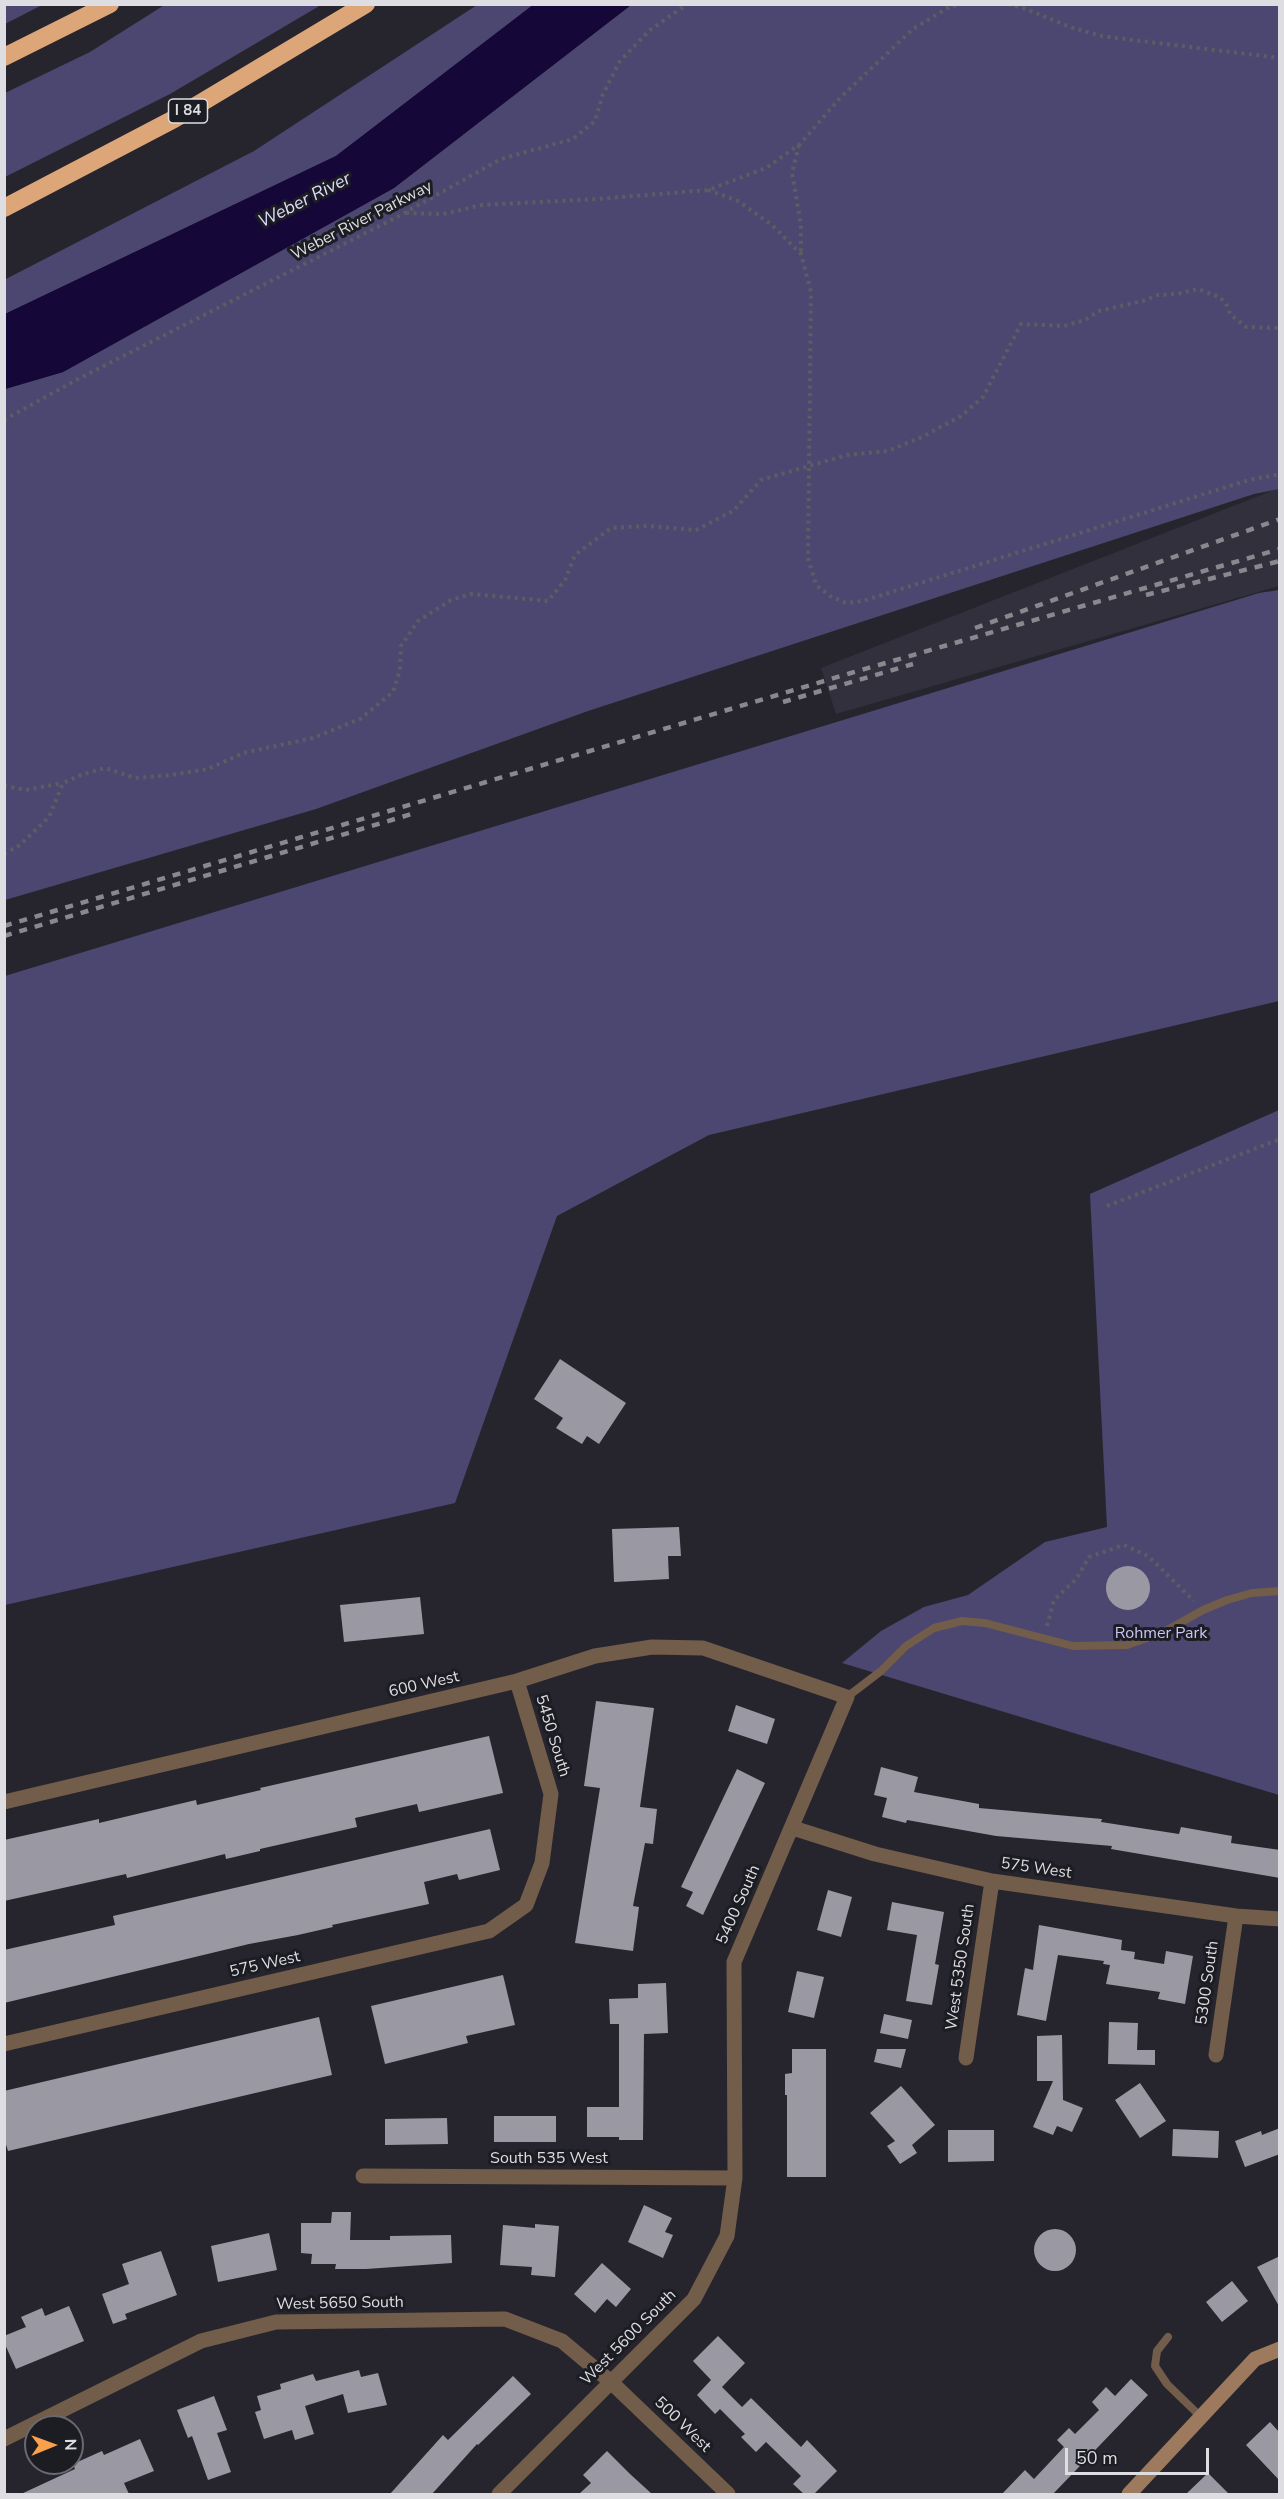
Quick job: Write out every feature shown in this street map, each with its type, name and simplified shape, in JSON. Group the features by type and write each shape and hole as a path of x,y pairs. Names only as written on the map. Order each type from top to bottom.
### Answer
{"highway":[{"path":"4,57 110,4"},
{"name":"I 84","path":"4,207 174,119 366,4"}],"street":[{"name":"600 West","path":"4,1802 517,1681 595,1656 652,1647 703,1648 847,1697"},
{"name":"5450 South","path":"517,1681 551,1794 542,1863 526,1905"},
{"name":"5400 South","path":"735,2178 734,1962 847,1697"},
{"name":"575 West","path":"793,1828 875,1854 992,1881 1236,1916 1280,1919"},
{"name":"West 5350 South","path":"966,2058 992,1881"},
{"name":"575 West","path":"4,2044 489,1931 526,1905"},
{"name":"5300 South","path":"1216,2055 1236,1916"},
{"name":"South 535 West","path":"363,2176 735,2178"},
{"name":"West 5600 South","path":"500,2494 694,2298 728,2236 735,2178"},
{"name":"West 5650 South","path":"4,2439 201,2341 276,2322 505,2319 562,2341 611,2382"},
{"path":"1129,2494 1255,2359 1280,2349"},
{"name":"500 West","path":"611,2382 728,2494"}],"lane":[{"path":"847,1697 881,1671 906,1646 934,1628 962,1621 1073,1646 1127,1645 1164,1632 1203,1610 1227,1600 1252,1593 1280,1592"},
{"path":"1168,2337 1156,2351 1155,2366 1167,2384 1201,2417"}],"path":[{"name":"Weber River Parkway","path":"4,420 78,379 405,213 501,159 573,139 595,121 603,94 620,61 650,30 687,4"},
{"path":"405,213 443,214 482,205 708,190 766,168 800,144 841,97 913,28 949,8 962,4"},
{"path":"1008,4 1101,36 1280,58"},
{"path":"800,144 792,173 801,225 801,254 811,292 808,558 816,585 846,603 863,602 1227,486 1280,474"},
{"path":"708,190 738,201 772,225 801,254"},
{"path":"4,786 26,790 63,783 105,768 135,778 171,776 208,769 243,753 313,738 360,719 393,692 400,670 401,646 418,621 451,600 471,594 548,601 565,580 575,555 611,528 647,526 696,530 733,511 761,480 847,455 888,451 922,437 961,416 983,397 1021,324 1064,326 1085,320 1099,311 1143,301 1158,295 1177,294 1198,288 1219,297 1226,303 1230,314 1246,327 1280,328"},
{"path":"4,854 20,845 49,817 63,783"},
{"path":"1107,1206 1280,1139"},
{"path":"1044,1639 1054,1600 1077,1578 1089,1557 1124,1545 1148,1556 1203,1610"}],"shaded area":[{"path":"1279,488 1279,586 836,714 821,668"}],"green space":[{"path":"5,4 42,4 42,5 5,24"},
{"path":"166,4 321,5 170,94 5,177 5,93 90,52"},
{"path":"477,5 534,5 336,156 5,314 4,280 254,151"},
{"path":"631,5 1279,5 1279,489 1254,494 588,711 316,809 5,900 5,389 63,372 394,188"},
{"path":"1279,590 1279,1001 709,1135 557,1216 455,1503 5,1605 5,976 1259,593"},
{"name":"Rohmer Park","path":"1279,1110 1279,1795 842,1663 881,1631 924,1607 968,1595 1045,1542 1107,1527 1090,1194"}],"water":[{"name":"Weber River","path":"534,4 631,5 394,188 63,372 5,389 5,314 336,156"}],"building":[{"path":"560,1359 626,1403 599,1444 587,1436 582,1444 556,1428 563,1418 534,1399"},
{"path":"679,1527 681,1556 668,1556 669,1579 614,1582 612,1529"},
{"path":"1128,1566 1143,1573 1150,1588 1143,1603 1128,1610 1113,1603 1106,1588 1113,1573"},
{"path":"420,1597 424,1634 344,1642 340,1605"},
{"path":"596,1701 654,1708 640,1807 657,1809 653,1844 645,1843 633,1906 639,1907 633,1951 575,1943 600,1788 584,1786"},
{"path":"736,1705 775,1719 767,1744 728,1731"},
{"path":"489,1736 503,1793 419,1812 417,1804 355,1818 357,1827 226,1859 225,1854 127,1878 126,1874 4,1901 4,1840 99,1819 99,1823 196,1800 197,1805 261,1790 260,1788"},
{"path":"881,1767 918,1777 914,1792 979,1804 979,1808 1102,1819 1101,1822 1179,1834 1181,1827 1232,1836 1231,1843 1280,1850 1280,1878 1111,1849 1112,1846 996,1836 907,1820 906,1823 882,1817 887,1798 874,1795"},
{"path":"737,1769 765,1783 703,1915 686,1906 693,1892 681,1887"},
{"path":"490,1829 500,1870 459,1880 457,1874 424,1882 429,1904 332,1925 333,1927 298,1935 249,1944 4,2003 4,1950 115,1925 113,1916"},
{"path":"828,1890 852,1897 841,1937 817,1930"},
{"path":"892,1902 944,1912 935,1964 939,1965 932,2005 906,2001 917,1935 887,1930"},
{"path":"1039,1925 1122,1940 1121,1950 1135,1952 1134,1959 1164,1964 1166,1951 1193,1956 1185,2004 1158,1999 1160,1992 1106,1984 1110,1965 1103,1964 1104,1961 1058,1955 1046,2021 1017,2015 1025,1968 1033,1970"},
{"path":"797,1971 824,1977 814,2018 788,2012"},
{"path":"503,1975 515,2025 466,2036 468,2043 385,2064 371,2006"},
{"path":"666,1983 668,2033 644,2034 643,2140 587,2137 587,2107 619,2107 619,2024 610,2024 609,1999 638,1998 638,1984"},
{"path":"884,2014 912,2020 908,2039 880,2033"},
{"path":"319,2017 332,2075 8,2151 4,2138 4,2091"},
{"path":"1109,2022 1138,2023 1137,2050 1155,2050 1155,2065 1108,2064"},
{"path":"1062,2035 1063,2100 1083,2108 1072,2132 1057,2126 1053,2135 1033,2127 1053,2081 1037,2081 1037,2036"},
{"path":"792,2049 826,2049 826,2177 787,2177 785,2074 792,2073"},
{"path":"877,2049 906,2049 901,2068 874,2062"},
{"path":"1140,2083 1166,2121 1140,2138 1115,2100"},
{"path":"901,2086 935,2125 912,2145 917,2153 900,2164 887,2146 895,2141 870,2113"},
{"path":"494,2116 556,2116 556,2142 494,2142"},
{"path":"447,2118 448,2144 385,2145 385,2119"},
{"path":"1280,2128 1280,2154 1245,2167 1235,2141 1261,2131 1262,2135"},
{"path":"1173,2129 1219,2131 1218,2158 1172,2156"},
{"path":"948,2130 994,2130 994,2161 948,2162"},
{"path":"644,2205 672,2218 665,2232 673,2235 663,2258 628,2242"},
{"path":"332,2212 351,2212 350,2240 390,2240 390,2236 451,2235 452,2263 366,2269 335,2269 336,2264 311,2264 312,2254 301,2253 301,2223 331,2223"},
{"path":"535,2224 559,2226 555,2277 531,2275 532,2267 500,2265 503,2225 535,2228"},
{"path":"1055,2229 1070,2235 1076,2250 1070,2265 1055,2271 1040,2265 1034,2250 1040,2235"},
{"path":"269,2233 277,2270 218,2282 211,2246"},
{"path":"161,2251 177,2295 125,2314 127,2319 113,2324 102,2294 129,2284 122,2264"},
{"path":"1280,2256 1280,2308 1257,2267"},
{"path":"602,2263 631,2289 616,2307 607,2299 595,2313 574,2294"},
{"path":"1232,2281 1248,2301 1222,2322 1206,2302"},
{"path":"69,2306 84,2341 16,2369 4,2342 4,2336 26,2327 21,2317 42,2308 45,2316"},
{"path":"718,2336 745,2363 722,2387 742,2407 751,2398 801,2447 807,2440 837,2471 814,2494 804,2494 793,2484 801,2476 766,2442 756,2452 741,2437 745,2434 720,2409 715,2414 697,2395 711,2380 693,2361"},
{"path":"359,2370 361,2377 378,2373 387,2405 348,2413 343,2394 305,2406 314,2434 295,2440 292,2430 264,2439 255,2412 261,2410 257,2396 281,2389 280,2384 313,2374 316,2381"},
{"path":"513,2376 531,2394 477,2444 432,2494 390,2494 443,2435 448,2440"},
{"path":"1131,2379 1148,2395 1053,2494 1002,2494 1025,2470 1034,2479 1064,2447 1057,2440 1069,2428 1075,2434 1099,2410 1092,2402 1106,2387 1115,2396"},
{"path":"214,2396 227,2430 217,2433 231,2472 208,2480 192,2436 188,2438 177,2410"},
{"path":"1270,2422 1280,2433 1280,2481 1246,2445"},
{"path":"140,2439 154,2471 124,2483 129,2494 21,2494 62,2475 84,2475 84,2459 102,2451 104,2455"},
{"path":"607,2451 652,2494 579,2494 591,2483 583,2475"},
{"path":"1208,2473 1229,2494 1186,2494"}],"railway":[{"path":"975,628 1280,519"},
{"path":"4,926 851,673 1280,549"},
{"path":"1146,595 1280,561"},
{"path":"783,702 913,664"},
{"path":"4,936 415,813"}]}
